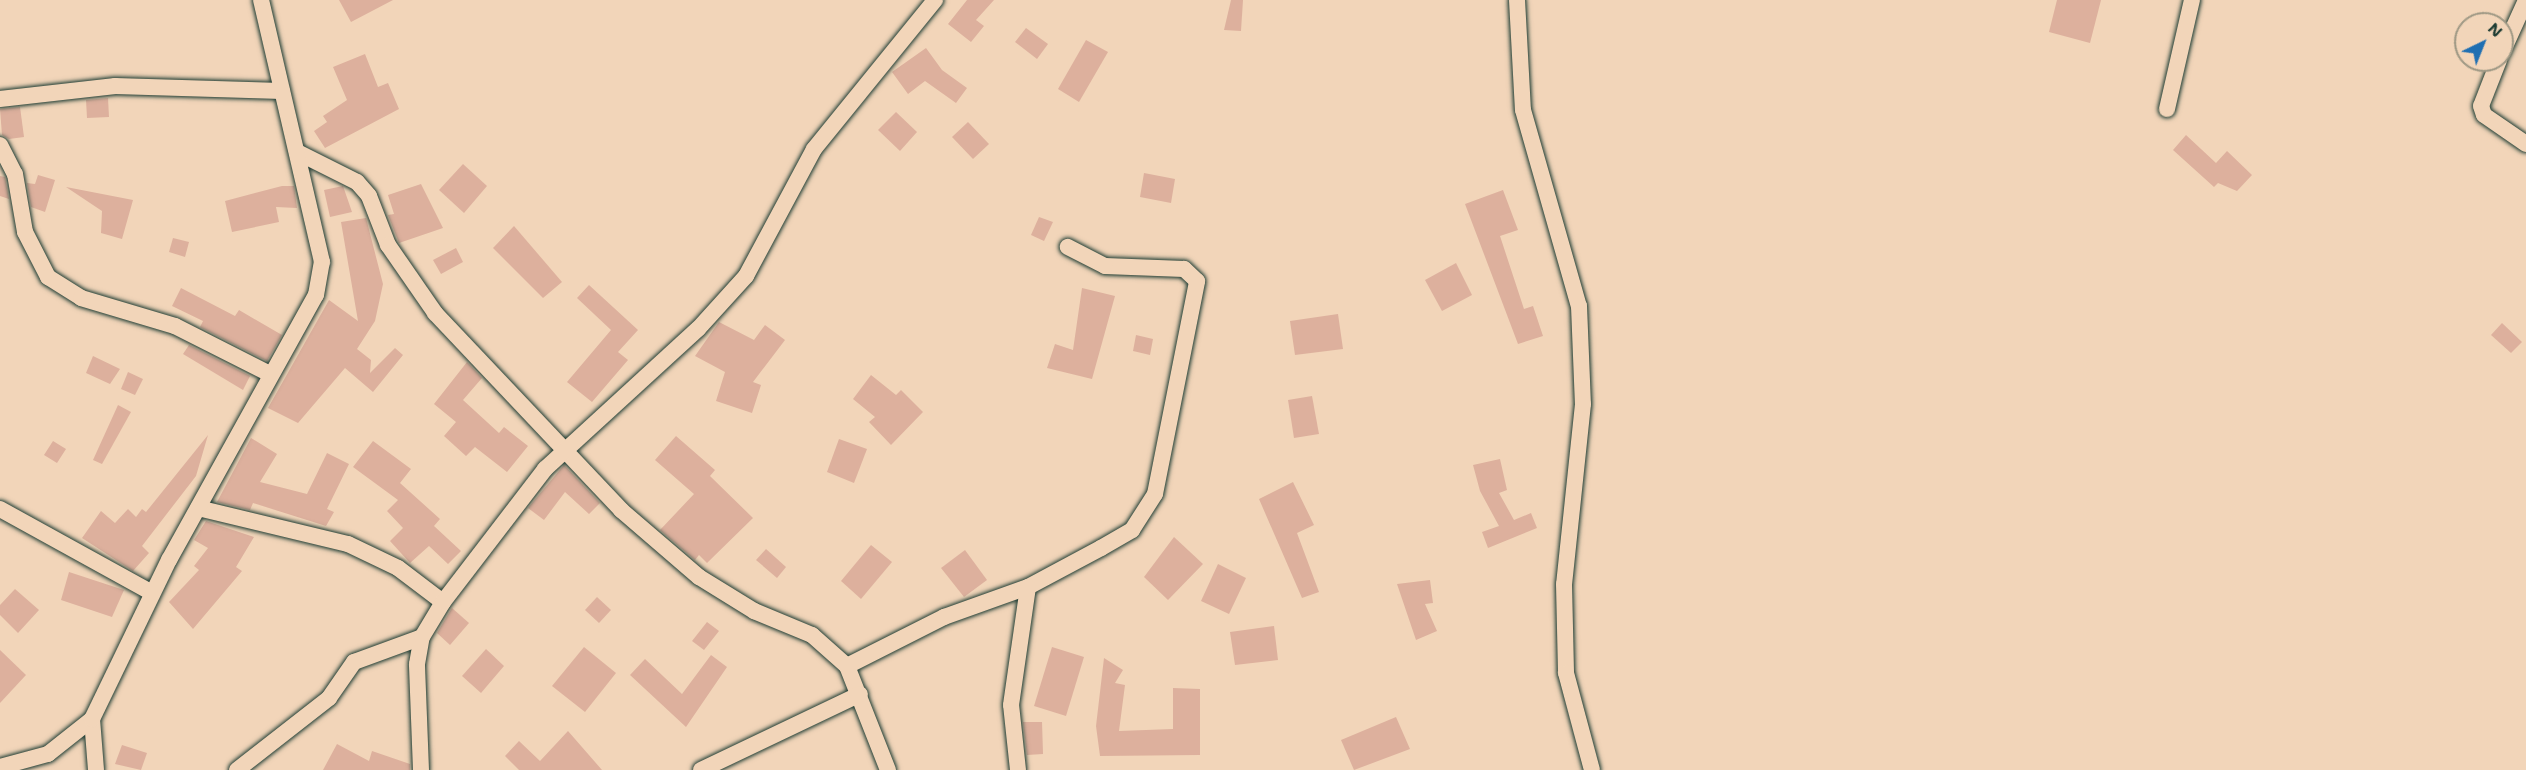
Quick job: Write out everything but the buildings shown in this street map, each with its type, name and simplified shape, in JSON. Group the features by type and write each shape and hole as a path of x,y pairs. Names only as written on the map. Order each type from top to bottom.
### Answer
{"street":[{"path":"0,767 48,754 92,719 152,593 321,278 297,152 261,0"},
{"path":"421,770 417,664 422,637 443,602 506,516 563,451 698,328 746,276 814,149 935,0"},
{"path":"1517,0 1523,110 1579,306 1583,404 1564,584 1566,672 1592,770"},
{"path":"2167,109 2192,0"},
{"path":"2514,26 2526,0"},
{"path":"2494,72 2481,106 2490,123 2526,144"},
{"path":"0,99 115,86 282,91"},
{"path":"0,145 15,174 25,232 48,277 81,298 175,326 270,374"},
{"path":"297,152 357,182 388,245 435,313 563,451 699,577 754,611 812,635 847,666 860,694 888,770"},
{"path":"847,666 944,617 1028,587 1132,530 1155,494 1197,290 1190,270 1105,266 1068,247"},
{"path":"198,508 348,544 398,568 443,602"},
{"path":"0,509 152,593"},
{"path":"1018,770 1011,705 1028,587"},
{"path":"237,770 328,698 354,662 422,637"},
{"path":"701,770 860,694"},
{"path":"92,719 96,770"}]}
